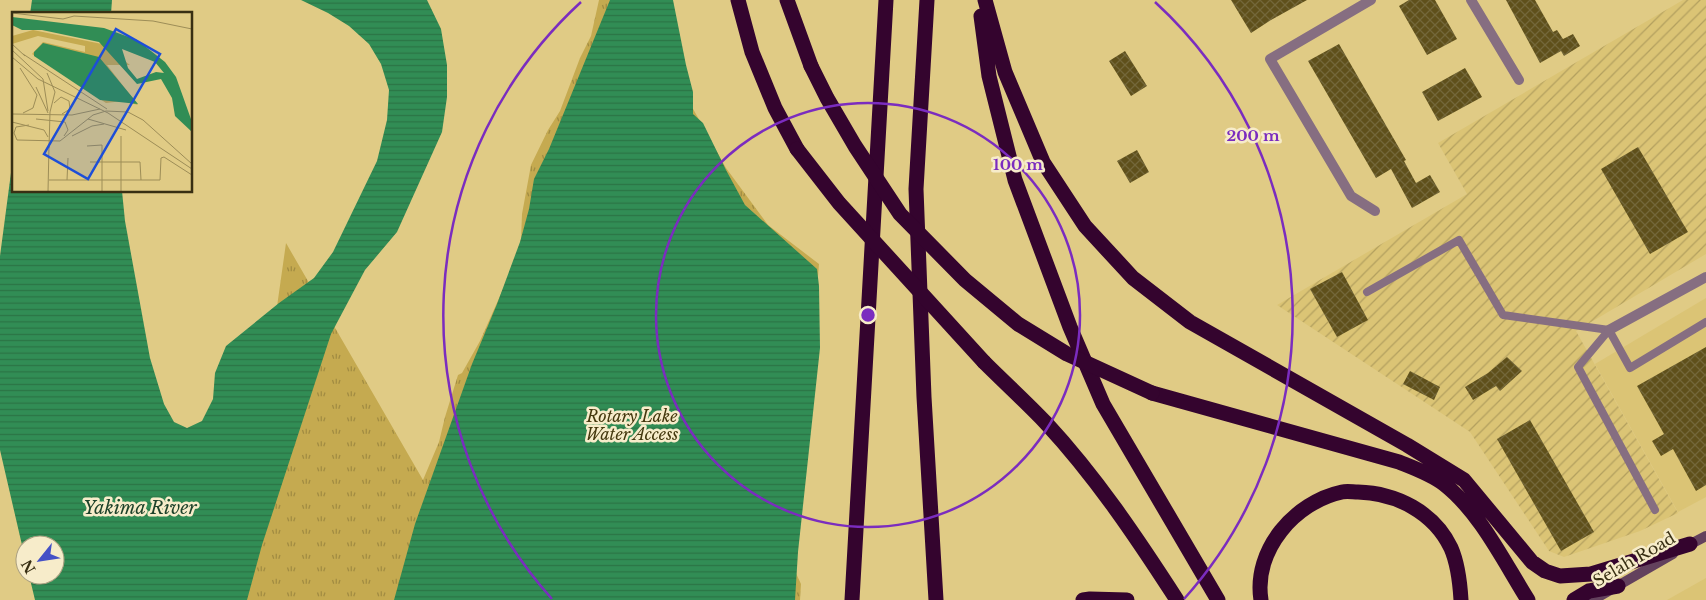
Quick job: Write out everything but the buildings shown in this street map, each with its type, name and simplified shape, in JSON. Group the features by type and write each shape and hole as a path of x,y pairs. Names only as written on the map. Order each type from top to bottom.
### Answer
{"highway":[{"path":"738,0 752,52 774,108 798,149 839,203 984,362 1046,424 1091,476 1139,541 1177,600"},
{"path":"787,0 811,66 827,98 855,146 900,214 965,280 1018,324 1068,354 1152,393 1399,462 1443,483 1461,499 1476,517 1528,600"},
{"path":"852,600 886,0"},
{"path":"927,0 916,189 924,397 936,600"},
{"path":"979,0 989,76 1015,180 1070,327 1103,404 1218,600"},
{"path":"985,0 1004,72 1043,162 1085,226 1133,278 1190,322 1407,445 1464,480 1532,562 1545,571 1560,576 1591,574 1690,544"},
{"path":"1261,600 1260,576 1266,555 1276,536 1291,519 1309,506 1324,498 1344,492 1368,492 1388,496 1407,504 1438,527 1451,548 1459,576 1461,600"},
{"path":"1574,600 1589,591 1618,586"},
{"path":"1083,600 1127,600"}],"main road":[{"name":"Selah Road","path":"1594,600 1706,536"}],"street":[{"path":"1371,0 1270,59 1351,196 1375,211"},
{"path":"1471,0 1518,80"},
{"path":"1609,330 1706,277"}],"lane":[{"path":"1367,292 1459,240 1502,315 1609,330"},
{"path":"1609,330 1630,368 1706,322"},
{"path":"1609,330 1578,367 1655,510"}],"shaded area":[{"path":"1683,0 1706,0 1706,254 1576,331 1678,513 1640,531 1564,557 1549,551 1470,432 1277,305 1467,194 1438,143"},
{"path":"1706,298 1706,497 1678,512 1595,364"},
{"path":"1706,578 1706,600 1667,600"}],"green space":[{"name":"Rotary Lake Water Access","path":"599,0 671,0 692,107 726,168 768,225 819,264 794,569 801,584 800,600 241,600 270,356 286,243 423,480 439,442 458,375 462,373 480,341 516,260 521,240 522,214 531,165 548,130 560,111 580,58 591,36"}],"water":[{"path":"32,0 112,0 111,12 30,12"},
{"name":"Yakima River","path":"301,0 427,0 441,29 447,65 447,97 442,132 397,232 365,270 331,334 262,545 247,600 35,600 31,585 65,585 65,535 20,535 0,450 0,256 12,165 12,192 122,192 125,221 150,358 164,404 174,422 187,428 202,421 213,399 215,373 226,346 279,303 314,278 333,252 377,161 387,120 389,90 381,64 369,44 349,26"},
{"name":"Rotary Lake Water Access","path":"610,0 673,0 693,92 693,114 703,123 745,205 817,269 820,348 798,552 795,600 394,600 415,524 472,364 520,242 529,209 534,179 549,149"}]}
